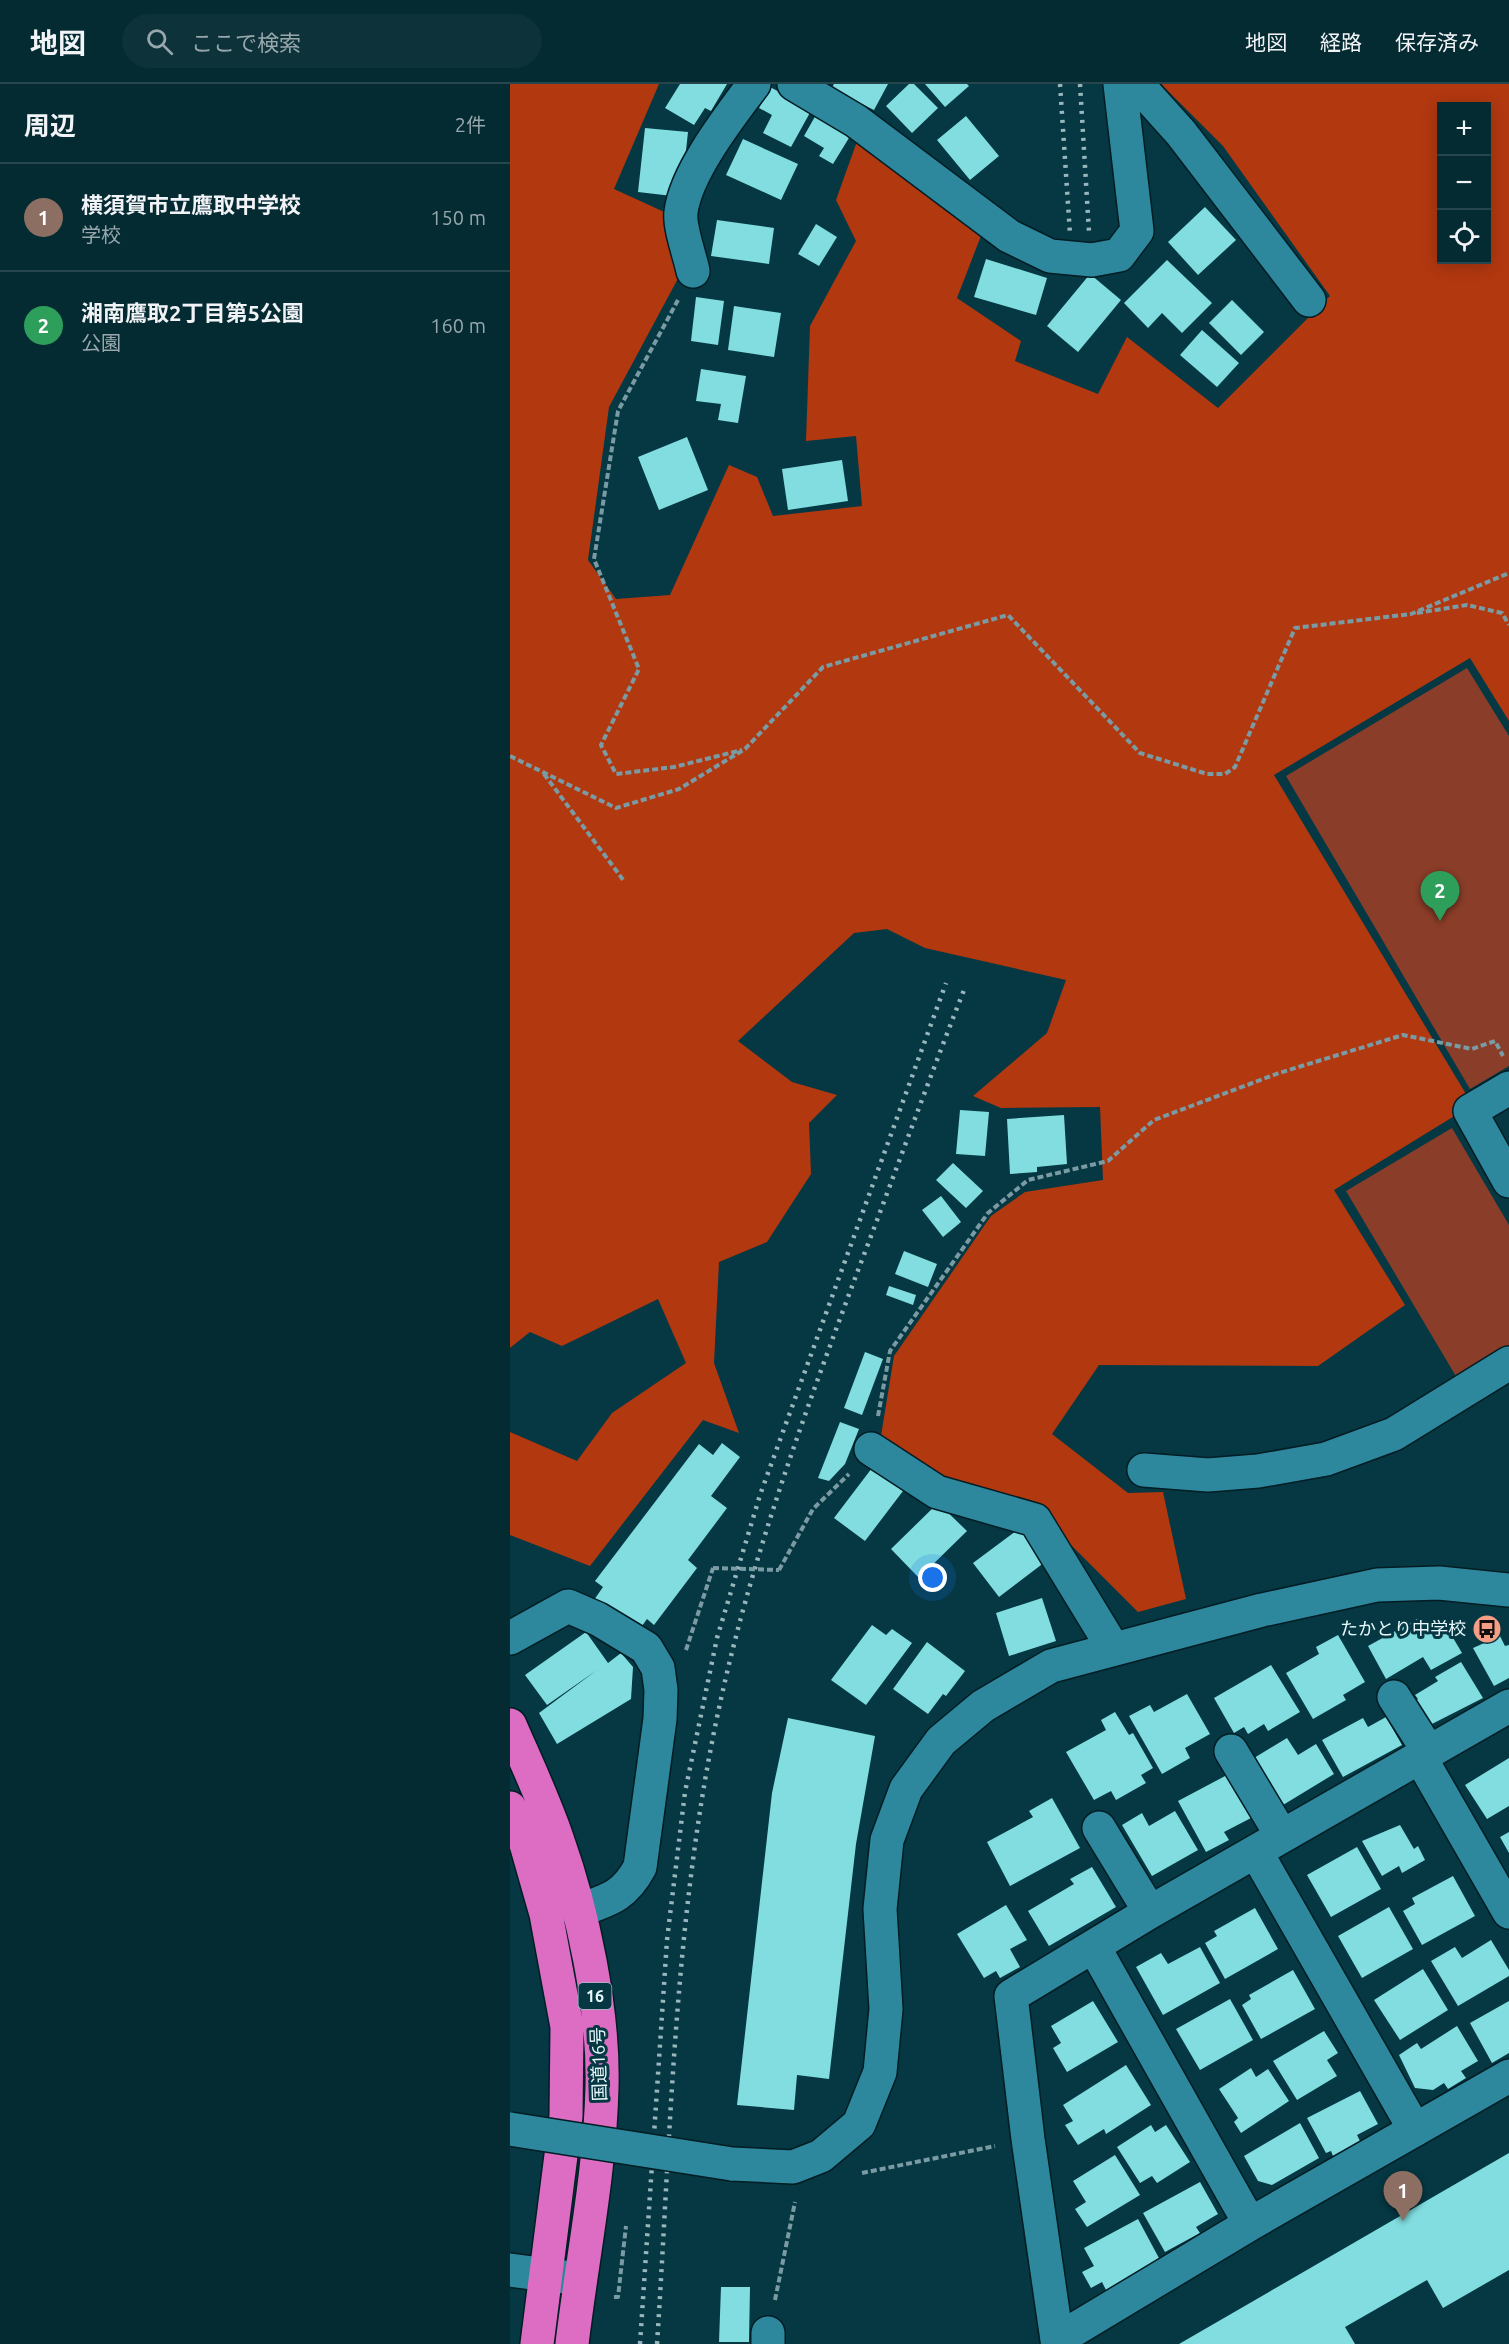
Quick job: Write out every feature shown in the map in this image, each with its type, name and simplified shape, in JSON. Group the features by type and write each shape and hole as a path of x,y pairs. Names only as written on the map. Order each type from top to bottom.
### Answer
{"highway":[{"name":"国道16号","path":"510,1725 557,1838 594,1982 602,2085 599,2128 573,2344"},
{"name":"国道16号","path":"510,1808 526,1844 546,1914 567,2027 566,2116 537,2344"}],"street":[{"path":"693,272 680,213 689,185 720,129 754,84"},
{"path":"794,84 856,121 1009,236 1050,256 1092,260 1119,255 1137,231 1120,84"},
{"path":"1137,84 1181,133 1310,300"},
{"path":"1509,1088 1470,1111 1509,1181"},
{"path":"1144,1470 1208,1475 1258,1471 1326,1458 1394,1434 1509,1364"},
{"path":"871,1449 938,1492 1035,1520 1113,1648"},
{"path":"510,2129 732,2164 793,2167 821,2156 859,2124 880,2072 886,2009 880,1909 886,1840 906,1789 941,1741 983,1706 1051,1666 1262,1610 1377,1585 1439,1583 1509,1590"},
{"path":"510,1638 568,1606 598,1619 646,1648 658,1668 661,1690 660,1719 640,1867 630,1885 621,1894 577,1911"},
{"path":"1394,1697 1509,1912"},
{"path":"1509,1706 1150,1912 1011,1996 1028,2139 1057,2340 1250,2224 1509,2076"},
{"path":"1231,1751 1269,1844 1415,2130"},
{"path":"1099,1828 1150,1912"},
{"path":"1094,1947 1250,2224"},
{"path":"510,2270 580,2279"}],"path":[{"path":"693,272 618,411 594,559 639,669 601,745 616,774 674,767 745,749"},
{"path":"1411,614 1509,573"},
{"path":"510,756 616,808 679,789 745,749 823,667 1008,615 1140,753 1207,774 1225,774 1235,767 1295,628 1467,605 1502,612 1509,625"},
{"path":"544,773 624,881"},
{"path":"685,1655 712,1568 779,1570 813,1509 871,1449 890,1351 988,1213 1028,1180 1108,1161 1154,1120 1279,1073 1403,1035 1472,1049 1495,1041"},
{"path":"862,2173 1028,2139"},
{"path":"768,2339 796,2196"},
{"path":"618,2297 627,2217"}],"shaded area":[{"path":"510,84 659,84 614,189 673,216 682,271 609,407 588,560 616,599 670,595 729,465 757,477 773,516 862,506 856,436 806,441 810,326 856,241 836,200 860,133 984,228 957,298 1021,341 1015,361 1098,394 1127,337 1218,408 1330,296 1223,146 1161,84 1509,84 1509,721 1470,658 1274,775 1469,1099 1456,1115 1334,1190 1405,1305 1318,1366 1099,1365 1052,1434 1128,1493 1163,1492 1186,1599 1138,1612 1034,1508 945,1481 880,1442 894,1356 991,1216 1025,1192 1103,1180 1100,1107 1001,1108 973,1096 1047,1033 1066,980 925,948 887,929 854,933 738,1041 792,1082 837,1095 809,1123 811,1174 767,1242 719,1262 714,1363 739,1433 703,1420 590,1566 510,1535 510,1432 577,1461 612,1413 686,1363 658,1299 562,1346 530,1332 510,1348"},
{"path":"1467,668 1509,736 1509,1066 1470,1089 1286,776"},
{"path":"1452,1128 1509,1225 1509,1347 1457,1378 1346,1191"}],"building":[{"path":"680,84 727,84 711,111 705,108 694,125 665,108"},
{"path":"834,84 888,84 874,110 831,89"},
{"path":"909,84 914,84 938,108 912,133 886,106"},
{"path":"925,84 967,84 969,86 945,107"},
{"path":"770,87 812,109 791,147 763,133 772,115 759,108"},
{"path":"817,113 852,133 833,164 819,156 824,148 804,136"},
{"path":"966,116 999,156 970,180 937,140"},
{"path":"645,128 688,132 681,197 638,192"},
{"path":"743,139 798,164 781,200 726,175"},
{"path":"1205,207 1236,240 1198,275 1168,242"},
{"path":"717,220 774,228 769,264 711,256"},
{"path":"816,224 837,237 819,266 798,254"},
{"path":"986,259 1047,278 1036,315 974,297"},
{"path":"1167,260 1212,303 1182,333 1162,313 1148,328 1124,303"},
{"path":"1090,274 1121,300 1078,352 1047,326"},
{"path":"696,297 724,301 718,345 691,341"},
{"path":"1232,300 1264,332 1241,355 1209,323"},
{"path":"734,306 781,313 774,357 728,350"},
{"path":"1202,330 1239,363 1217,387 1180,355"},
{"path":"701,369 746,376 738,423 718,420 721,404 696,401"},
{"path":"687,437 708,490 659,510 638,457"},
{"path":"842,460 848,501 788,510 782,469"},
{"path":"960,1110 989,1112 985,1156 956,1154"},
{"path":"1064,1115 1067,1164 1037,1167 1037,1172 1010,1174 1007,1119"},
{"path":"953,1163 983,1191 966,1208 936,1180"},
{"path":"941,1196 961,1222 943,1237 922,1210"},
{"path":"904,1251 937,1264 928,1287 895,1274"},
{"path":"889,1286 916,1295 913,1305 886,1295"},
{"path":"865,1352 883,1359 862,1415 844,1408"},
{"path":"840,1422 859,1429 845,1464 829,1481 818,1478"},
{"path":"722,1443 740,1457 711,1496 727,1508 688,1560 697,1568 654,1625 647,1619 637,1633 594,1600 603,1587 595,1581 699,1444 713,1455"},
{"path":"872,1468 903,1491 865,1541 834,1518"},
{"path":"938,1503 967,1531 919,1578 891,1549"},
{"path":"1020,1528 1045,1562 999,1597 973,1563"},
{"path":"1042,1598 1056,1641 1009,1656 996,1613"},
{"path":"1421,1617 1424,1626 1446,1626 1462,1653 1431,1670 1423,1657 1386,1679 1368,1646"},
{"path":"872,1625 886,1635 892,1629 912,1643 866,1705 831,1680"},
{"path":"586,1632 608,1663 621,1653 633,1667 631,1699 557,1744 539,1713 597,1670 547,1705 525,1675"},
{"path":"1338,1635 1365,1682 1343,1695 1346,1700 1313,1719 1286,1673 1319,1654 1316,1647"},
{"path":"1500,1636 1505,1646 1509,1645 1509,1678 1494,1686 1473,1648"},
{"path":"927,1642 965,1671 946,1696 943,1694 928,1714 893,1689"},
{"path":"1461,1662 1483,1698 1428,1726 1414,1702 1418,1699 1415,1695 1438,1681 1435,1677"},
{"path":"1271,1665 1300,1712 1268,1731 1264,1724 1248,1734 1244,1727 1234,1733 1214,1698"},
{"path":"1187,1694 1210,1734 1185,1748 1190,1758 1162,1774 1129,1716 1150,1705 1154,1712"},
{"path":"1115,1712 1129,1735 1133,1733 1153,1768 1141,1775 1146,1783 1116,1800 1111,1791 1094,1800 1066,1752 1106,1730 1101,1720"},
{"path":"1386,1717 1402,1745 1343,1777 1322,1740 1363,1718 1368,1727"},
{"path":"788,1718 875,1736 856,1844 829,2079 797,2075 794,2110 737,2105 772,1793"},
{"path":"1287,1738 1298,1755 1316,1744 1334,1774 1283,1805 1254,1758"},
{"path":"1509,1758 1509,1806 1487,1819 1465,1785"},
{"path":"1227,1775 1251,1818 1224,1832 1229,1840 1206,1852 1178,1801"},
{"path":"1052,1798 1080,1848 1010,1886 987,1842 1033,1817 1029,1811"},
{"path":"1175,1811 1198,1850 1152,1876 1122,1825 1142,1813 1149,1826"},
{"path":"1400,1825 1414,1849 1418,1846 1425,1860 1402,1873 1399,1866 1382,1876 1362,1841"},
{"path":"1509,1832 1509,1853 1500,1837"},
{"path":"1357,1847 1381,1889 1331,1917 1307,1875"},
{"path":"1092,1867 1116,1907 1049,1946 1028,1911 1074,1884 1070,1879"},
{"path":"1453,1876 1475,1916 1422,1945 1403,1911 1415,1904 1412,1898"},
{"path":"1006,1905 1027,1940 1010,1949 1020,1967 1000,1978 996,1971 984,1978 957,1934"},
{"path":"1389,1907 1413,1949 1362,1978 1338,1936"},
{"path":"1255,1908 1278,1949 1225,1979 1205,1943 1217,1936 1214,1931"},
{"path":"1491,1940 1509,1970 1509,1976 1458,2006 1431,1961 1455,1947 1462,1958"},
{"path":"1200,1947 1220,1983 1163,2015 1136,1967 1161,1953 1168,1964"},
{"path":"1423,1969 1448,2010 1400,2040 1374,2000"},
{"path":"1293,1970 1315,2009 1261,2039 1242,2005 1251,1999 1249,1995"},
{"path":"1230,1999 1253,2040 1200,2070 1176,2029"},
{"path":"1093,2001 1118,2042 1067,2072 1053,2048 1061,2043 1051,2026"},
{"path":"1509,2001 1509,2053 1492,2063 1470,2023"},
{"path":"1457,2026 1478,2061 1461,2071 1466,2078 1448,2089 1444,2083 1433,2090 1415,2088 1399,2055 1417,2043 1421,2049"},
{"path":"1324,2031 1338,2053 1327,2060 1337,2076 1297,2100 1273,2061"},
{"path":"1126,2065 1151,2105 1106,2134 1104,2129 1078,2145 1065,2125 1073,2121 1063,2105"},
{"path":"1251,2068 1256,2077 1268,2069 1289,2101 1241,2133 1234,2122 1238,2118 1219,2089"},
{"path":"1360,2091 1378,2124 1357,2135 1360,2141 1333,2156 1331,2151 1326,2153 1307,2118"},
{"path":"1300,2123 1319,2158 1272,2185 1258,2181 1244,2156"},
{"path":"1151,2125 1155,2132 1166,2125 1190,2162 1157,2183 1152,2176 1140,2183 1117,2147"},
{"path":"1509,2153 1509,2270 1443,2308 1427,2280 1345,2327 1355,2344 1179,2344"},
{"path":"1115,2155 1140,2195 1087,2227 1075,2209 1086,2202 1073,2181"},
{"path":"1200,2182 1218,2214 1196,2227 1200,2233 1165,2252 1143,2213"},
{"path":"1138,2219 1160,2260 1106,2290 1102,2282 1091,2288 1082,2272 1094,2266 1084,2248"},
{"path":"721,2287 750,2287 749,2342 719,2342"}],"railway":[{"path":"1060,84 1070,234"},
{"path":"1080,84 1089,232"},
{"path":"640,2344 667,1940 685,1792 717,1638 760,1495 946,983"},
{"path":"657,2344 676,2024 683,1945 692,1865 719,1708 747,1597 798,1434 964,990"}],"place":[{"name":"湘南鷹取2丁目第5公園","path":"1440,921"},
{"name":"たかとり中学校","path":"1487,1629"},
{"name":"横須賀市立鷹取中学校","path":"1403,2221"}]}
